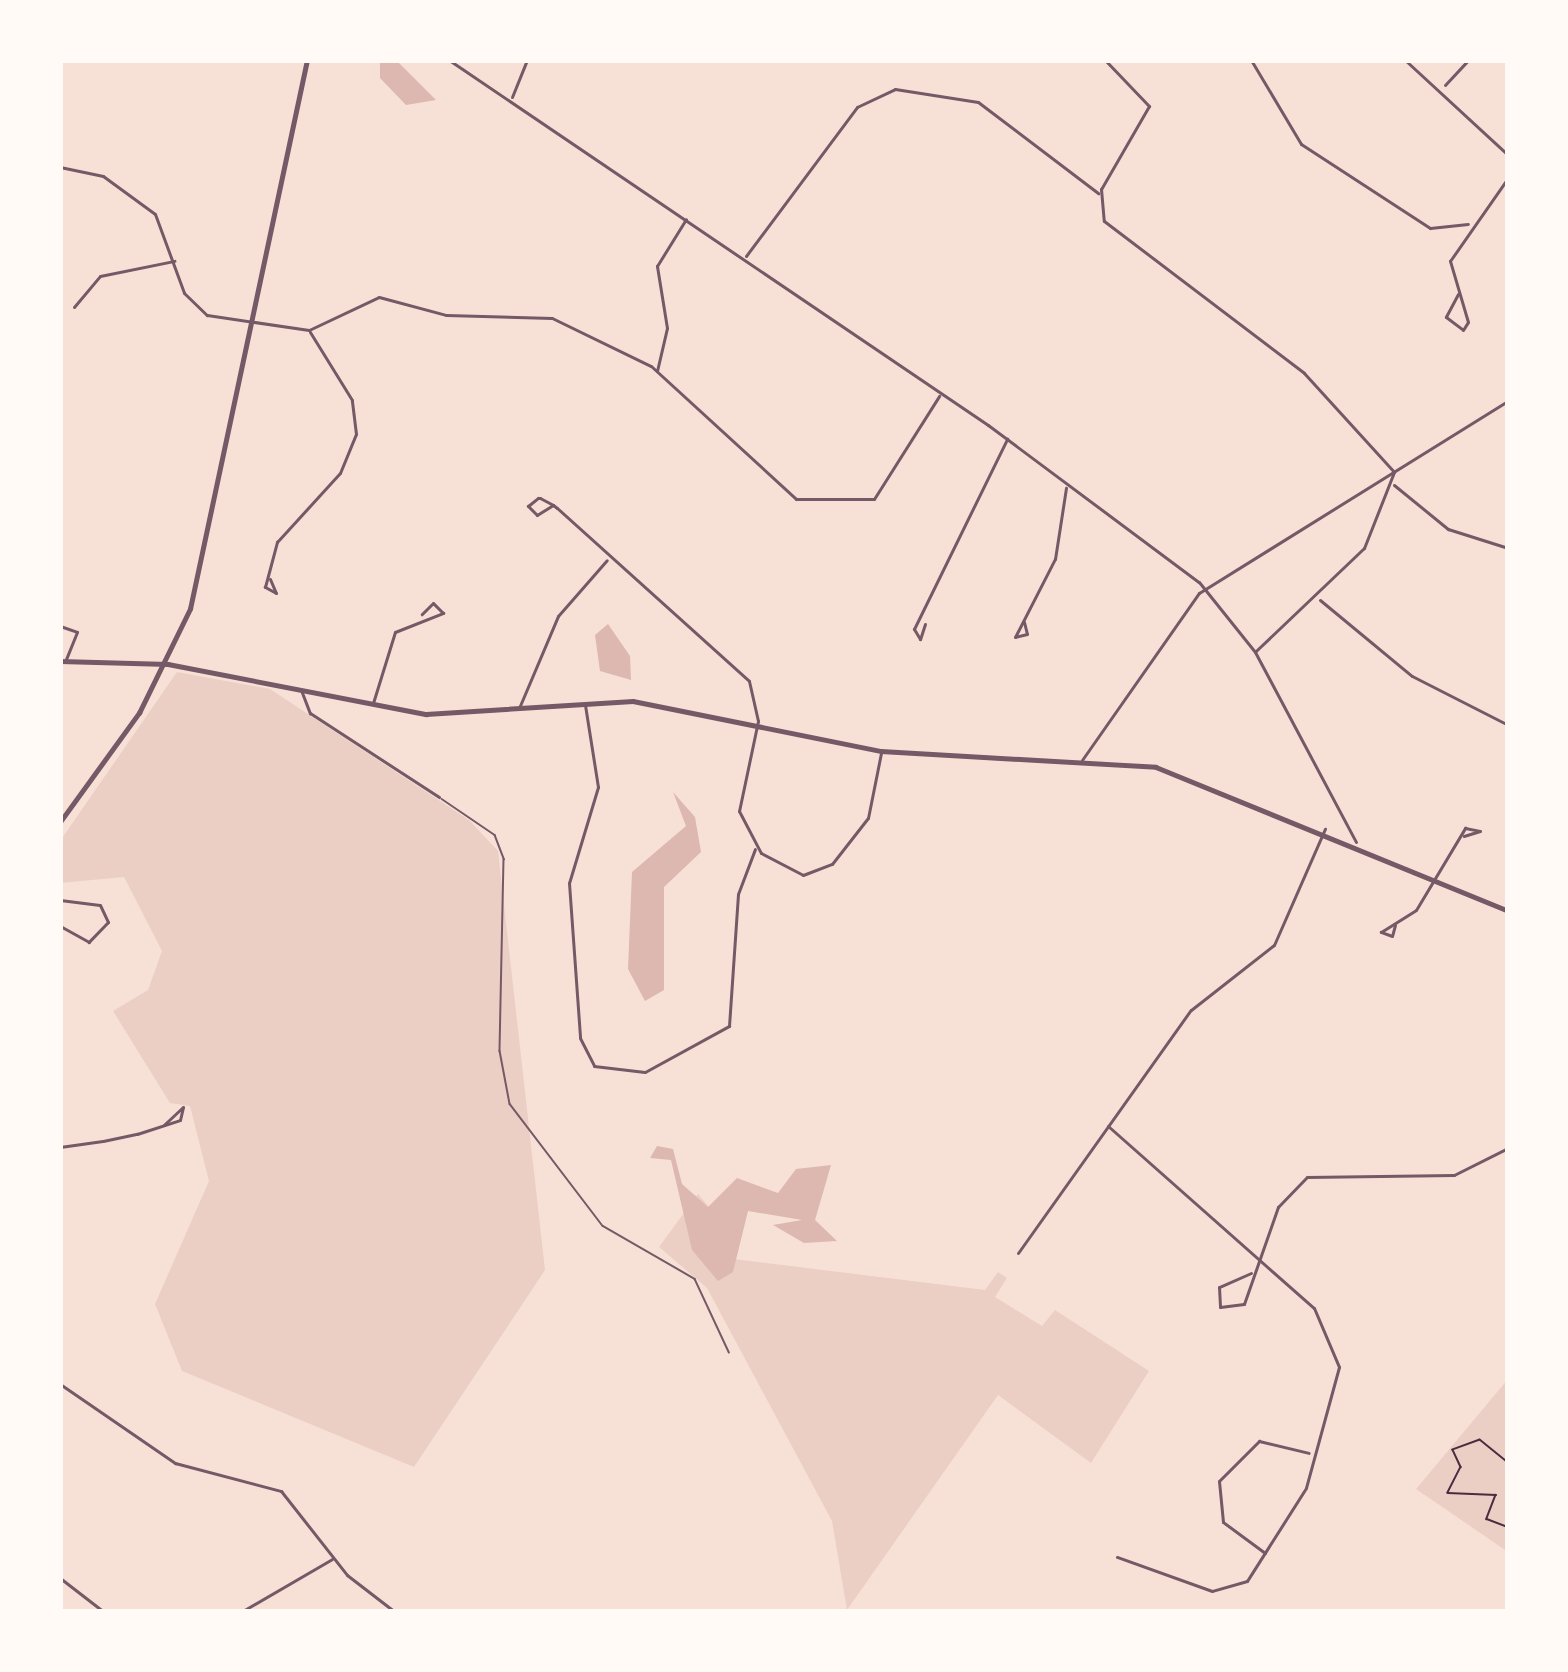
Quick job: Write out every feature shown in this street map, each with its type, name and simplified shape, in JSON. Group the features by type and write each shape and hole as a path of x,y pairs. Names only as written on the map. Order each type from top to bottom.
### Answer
{"street":[{"path":"60,822 168,664 201,572 307,60"},
{"path":"449,60 746,257 1007,439 1205,589 1255,652 1356,842"},
{"path":"511,98 527,60"},
{"path":"1100,194 1148,116 1140,86 1105,60"},
{"path":"1251,60 1301,144 1430,229 1468,224"},
{"path":"1405,60 1444,86 1508,154"},
{"path":"1444,86 1468,60"},
{"path":"746,257 857,107 895,88 978,102 1100,194 1113,231 1304,373 1394,472 1370,539 1320,600 1255,652"},
{"path":"60,167 139,200 176,261 198,310 309,330 390,297 446,315 552,317 657,370 777,490 844,507 882,492 939,395"},
{"path":"1458,294 1447,316 1463,329 1468,322 1450,261 1468,224 1508,178"},
{"path":"657,370 668,328 657,266 687,218"},
{"path":"74,308 100,276 176,261"},
{"path":"270,579 277,542 340,473 356,434 352,400 309,330"},
{"path":"1082,760 1205,589 1508,401"},
{"path":"926,624 974,493 1007,439"},
{"path":"1393,484 1448,529 1508,548"},
{"path":"1024,622 1055,559 1067,486"},
{"path":"553,506 607,560 749,681 757,728 739,801 756,848 803,875 832,865 870,813 881,751"},
{"path":"519,710 558,616 607,560"},
{"path":"1320,600 1412,676 1508,725"},
{"path":"373,705 395,632 422,614"},
{"path":"60,626 76,628 67,641 63,661 168,664 373,705 519,710 649,703 881,751 1082,760 1167,770 1356,842 1508,910"},
{"path":"60,638 67,641"},
{"path":"301,688 310,712 439,797"},
{"path":"585,704 598,787 569,884 580,1038 594,1066 645,1072 729,1025 738,894 756,848"},
{"path":"1018,1253 1191,1010 1274,946 1325,830"},
{"path":"1395,925 1464,836"},
{"path":"60,900 100,905 109,922 89,942 60,926"},
{"path":"60,1147 164,1125"},
{"path":"1108,1126 1314,1309 1337,1356 1302,1498 1266,1553 1223,1592 1117,1558"},
{"path":"1251,1273 1220,1287 1220,1307 1240,1308 1283,1198 1307,1177 1454,1175 1508,1148"},
{"path":"60,1384 175,1463 272,1486 332,1559 395,1612"},
{"path":"1266,1553 1223,1522 1219,1481 1259,1441 1311,1454"},
{"path":"241,1612 332,1559"},
{"path":"60,1578 104,1612"}],"lane":[{"path":"439,797 495,835 504,859 500,1052 514,1113 603,1226 695,1279 729,1352"}],"path":[{"path":"1508,1462 1480,1440 1454,1450 1461,1468 1448,1493 1496,1495 1487,1520 1508,1527"}],"shaded area":[{"path":"380,60 396,60 436,100 406,105 380,78"},
{"path":"608,624 630,656 631,680 600,671 595,635"},
{"path":"177,672 270,689 469,820 498,851 545,1270 414,1467 182,1371 155,1304 209,1181 190,1106 170,1103 113,1011 148,990 162,951 124,877 60,883 60,841"},
{"path":"673,792 695,817 701,852 664,887 664,990 645,1001 628,969 632,872 686,826"},
{"path":"657,1146 673,1149 682,1184 708,1207 737,1178 778,1193 796,1169 831,1165 815,1220 837,1241 804,1243 773,1225 802,1220 748,1211 733,1272 718,1281 692,1250 671,1160 650,1158"},
{"path":"698,1194 724,1225 726,1258 985,1290 998,1272 1007,1278 995,1297 1042,1326 1055,1310 1149,1371 1091,1463 998,1395 847,1610 832,1521 707,1288 659,1247"},
{"path":"1508,1379 1508,1552 1416,1489"}]}
